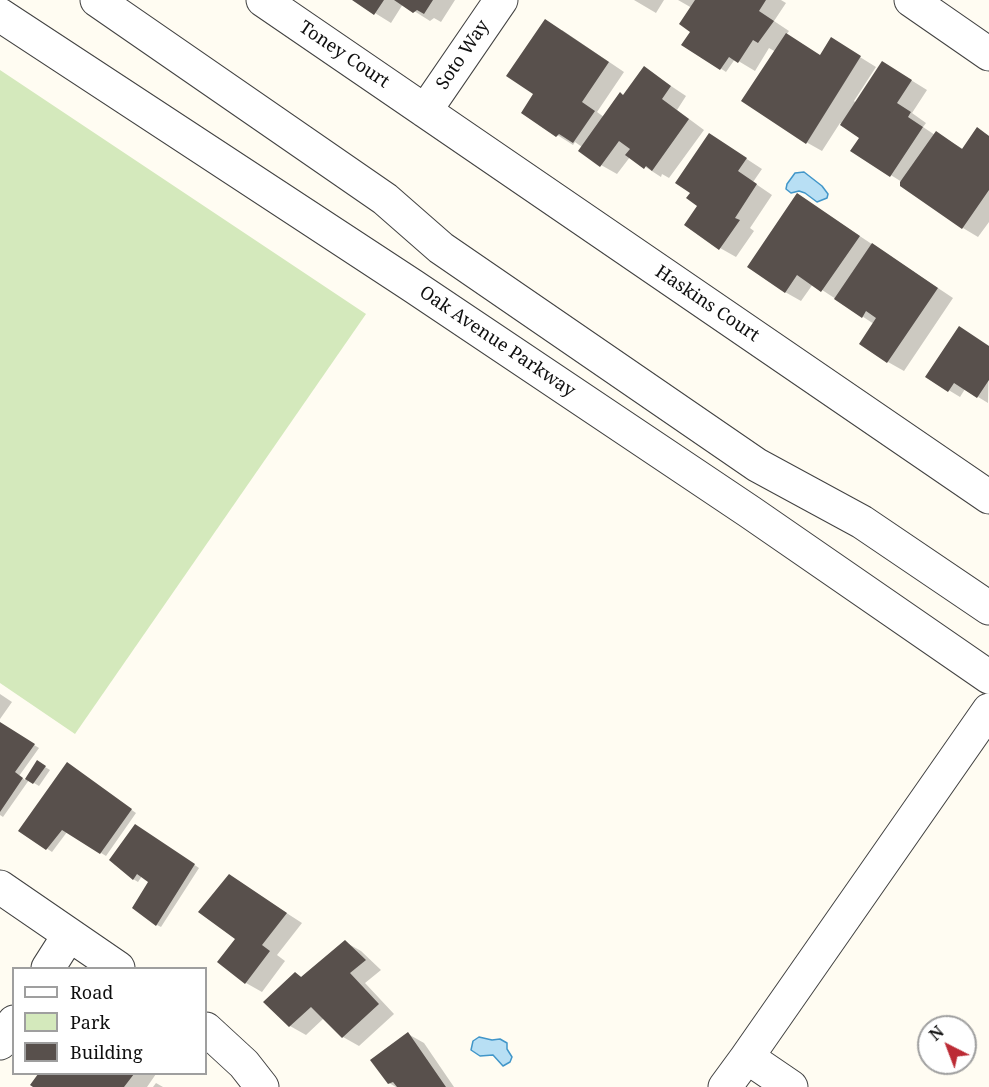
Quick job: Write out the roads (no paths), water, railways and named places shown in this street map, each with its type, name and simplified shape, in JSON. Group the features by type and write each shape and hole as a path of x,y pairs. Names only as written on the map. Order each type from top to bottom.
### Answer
{"street":[{"path":"97,0 385,199 441,248 757,465 862,522 989,608"},
{"name":"Toney Court","path":"263,0 425,111"},
{"name":"Soto Way","path":"425,111 501,0"},
{"path":"911,0 989,54"},
{"name":"Oak Avenue Parkway","path":"0,15 443,306 750,512 989,677"},
{"name":"Haskins Court","path":"425,111 989,497"},
{"path":"725,1087 989,710"},
{"path":"0,887 115,967"},
{"path":"49,967 69,935"},
{"path":"0,1043 12,1025"},
{"path":"207,1030 244,1064 262,1087"},
{"path":"747,1057 791,1087"}],"water":[{"path":"804,172 822,186 828,194 827,198 817,202 805,193 799,191 791,193 786,189 795,173"},
{"path":"479,1037 500,1039 507,1043 507,1049 512,1057 510,1062 503,1066 493,1055 480,1056 471,1050 473,1041"}]}
